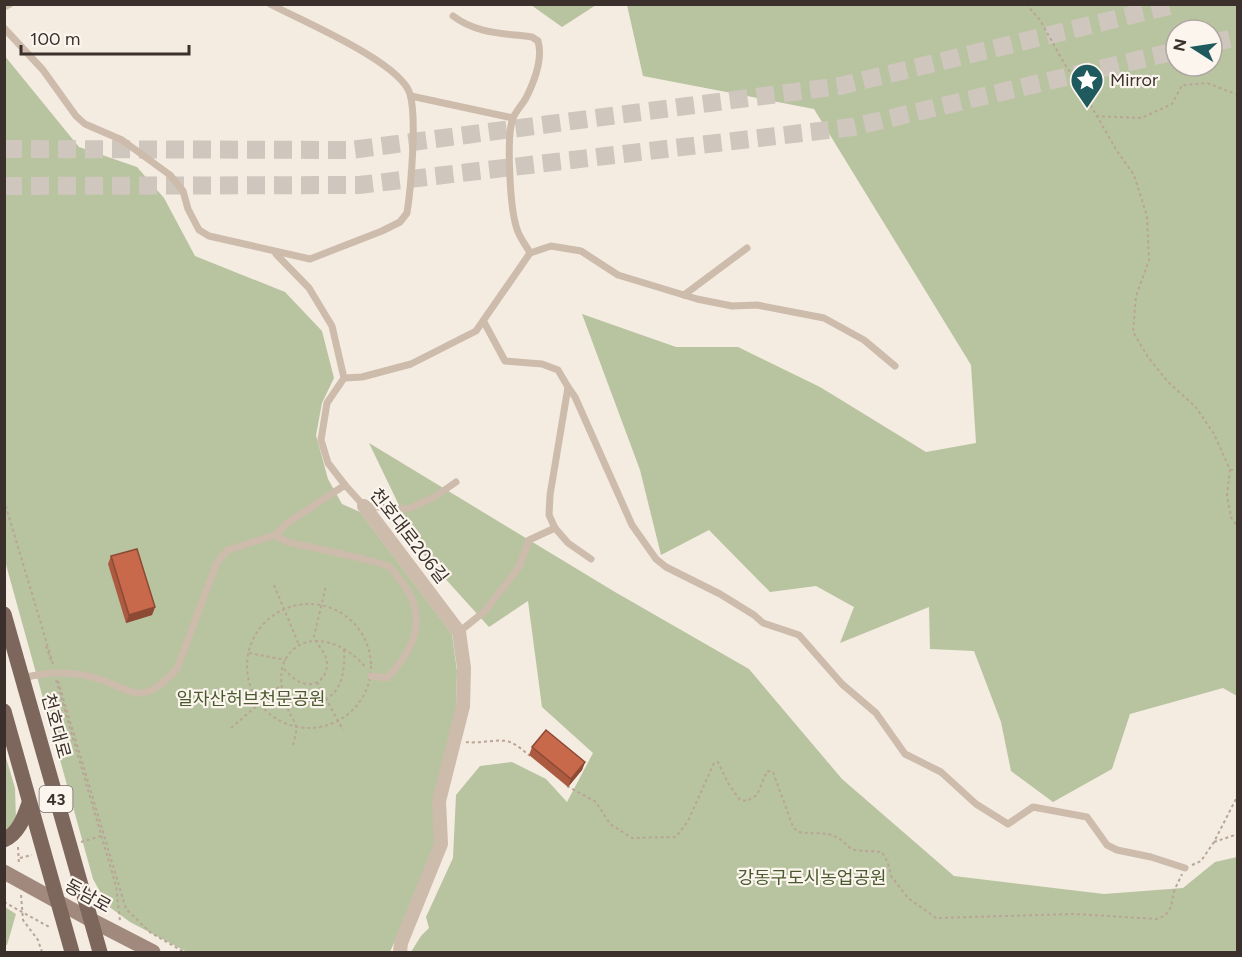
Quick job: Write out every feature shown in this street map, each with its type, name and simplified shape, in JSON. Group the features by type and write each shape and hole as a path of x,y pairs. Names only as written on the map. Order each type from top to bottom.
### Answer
{"main road":[{"name":"천호대로","path":"4,614 100,952"},
{"name":"43","path":"4,711 72,952"},
{"path":"4,840 10,837 21,824 29,803"},
{"name":"동남로","path":"4,872 153,952"}],"street":[{"name":"천호대로206길","path":"364,506 459,632 464,668 463,706 439,801 441,844 401,943 400,952"}],"lane":[{"path":"4,7 10,4"},
{"path":"4,27 43,70 76,116 85,124 122,140 170,175 183,191 199,230 208,236 310,259 382,231 400,222 407,213 413,120 411,96 398,78 380,62 270,4"},
{"path":"453,16 466,27 532,37 538,41 540,50 536,73 526,98 513,118 510,140 513,211 517,230 530,253"},
{"path":"411,96 513,118"},
{"path":"344,378 411,364 476,331 530,253 551,246 581,251 618,275 684,295 732,306 757,305 824,318 864,340 895,366"},
{"path":"684,295 747,248"},
{"path":"274,252 309,288 332,326 344,378 327,404 321,440 328,463 345,485"},
{"path":"484,322 505,362 542,364 558,370 575,397 632,525 656,559 666,567 720,594 763,623 799,635 842,684 876,713 905,754 941,772 976,804 1008,824 1033,807 1088,817 1107,845 1117,850 1151,857 1185,868"},
{"path":"567,387 549,515 555,528 568,543 591,559"},
{"path":"364,506 408,509 436,496 456,482"},
{"name":"천호대로206길","path":"23,678 55,673 99,679 142,693 165,681 177,669 216,565 228,550 275,535 286,524 345,485 364,506"},
{"path":"459,632 485,611 519,567 529,540 555,528"},
{"path":"275,535 287,542 388,566 408,590 418,616 415,634 400,665 387,678 371,676"}],"path":[{"path":"1026,4 1040,20 1134,176 1147,216 1149,260 1136,296 1134,332 1148,357 1168,382 1195,406 1214,434 1230,470 1227,496 1231,517 1238,528"},
{"path":"1096,116 1141,118 1172,104 1182,85 1207,83 1238,95"},
{"path":"1230,470 1238,470"},
{"path":"4,500 117,886 126,909 151,933 184,952"},
{"path":"4,505 55,673"},
{"path":"274,585 299,645"},
{"path":"282,668 303,684 318,682 327,670 327,660 314,636 327,586"},
{"path":"302,604 322,604 340,611 355,623 366,639 371,657 371,676 367,690 350,713 325,726 297,727 276,718 260,703 249,679 249,653 253,639 271,616 283,609 302,604"},
{"path":"293,745 297,727 284,695 282,668 285,660 299,645 315,641 329,642 344,647 371,676"},
{"path":"284,695 305,702 326,699 336,692 343,680 344,647"},
{"path":"249,653 285,660"},
{"path":"318,682 343,730"},
{"path":"231,728 282,684"},
{"path":"454,740 478,744 509,741 537,761"},
{"path":"560,780 596,802 610,824 632,838 676,837 688,821 714,763 718,762 728,783 740,800 747,801 757,795 767,771 773,772 793,827 798,832 831,833 852,850 882,852 891,876 908,898 936,918 1074,914 1158,919 1166,915 1172,905 1174,891 1185,868 1201,861 1214,842 1238,795"},
{"path":"1214,842 1238,834"},
{"path":"4,902 67,937"}],"green space":[{"path":"531,5 596,5 562,27"},
{"path":"627,5 1237,5 1237,696 1223,688 1130,714 1112,769 1053,802 1011,771 1001,722 974,651 930,649 929,607 840,643 854,607 816,586 770,592 709,530 661,555 640,470 582,314 676,347 738,347 820,387 926,452 976,443 971,365 814,109 643,76"},
{"name":"일자산허브천문공원","path":"4,55 79,147 137,167 164,198 195,256 285,292 322,331 334,378 322,403 316,435 328,479 342,504 360,512 452,634 457,671 456,707 433,803 435,846 390,952 187,952 130,922 108,906 93,879 5,561"},
{"name":"강동구도시농업공원","path":"369,443 615,592 749,669 842,779 954,876 1104,894 1183,888 1215,862 1237,857 1237,952 411,952 429,928 426,917 453,858 456,795 480,766 512,762 546,779 567,802 593,753 542,707 528,601 489,627 422,553"},
{"path":"4,751 15,788 16,819 4,833"},
{"path":"5,907 16,914 7,945 5,945"}],"building":[{"path":"137,549 155,607 129,615 111,556"},
{"path":"546,730 585,762 571,779 532,747"}],"tunnel":[{"path":"4,149 351,150 840,86 1177,4"},
{"path":"1224,40 1238,37"},
{"path":"4,186 359,185 853,127 1164,54"}],"place":[{"name":"Mirror","path":"1087,109"}]}
